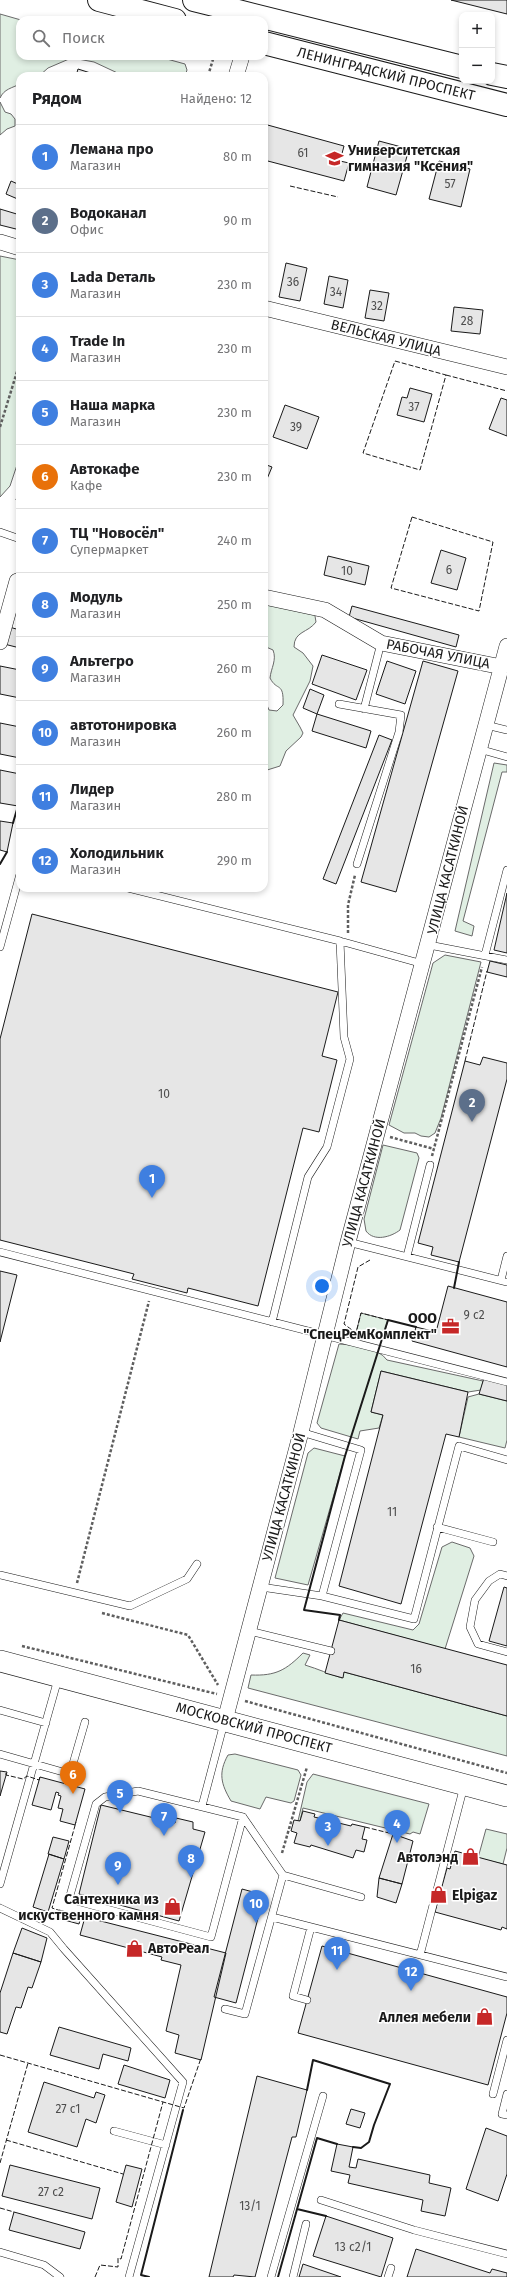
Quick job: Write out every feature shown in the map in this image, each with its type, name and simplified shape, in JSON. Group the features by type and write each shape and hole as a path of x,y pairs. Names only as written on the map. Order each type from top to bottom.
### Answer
{"main road":[{"path":"99,0 160,16"},
{"name":"ЛЕНИНГРАДСКИЙ ПРОСПЕКТ","path":"194,0 250,16"},
{"name":"ЛЕНИНГРАДСКИЙ ПРОСПЕКТ","path":"268,21 459,66"},
{"name":"ЛЕНИНГРАДСКИЙ ПРОСПЕКТ","path":"268,44 507,106"},
{"name":"ЛЕНИНГРАДСКИЙ ПРОСПЕКТ","path":"495,75 507,78"},
{"name":"МОСКОВСКИЙ ПРОСПЕКТ","path":"0,1661 507,1796"}],"street":[{"path":"237,72 241,60"},
{"path":"0,242 16,247"},
{"name":"ВЕЛЬСКАЯ УЛИЦА","path":"268,309 507,367"},
{"path":"0,642 16,585"},
{"name":"РАБОЧАЯ УЛИЦА","path":"268,598 325,610 381,643 502,667"},
{"name":"УЛИЦА КАСАТКИНОЙ","path":"225,1720 227,1697 249,1631 261,1587 348,1242 429,945 479,748 507,646"}],"lane":[{"path":"0,532 16,538"},
{"path":"364,709 381,643"},
{"path":"339,704 401,715 399,732 357,864"},
{"path":"486,725 507,730"},
{"path":"479,748 507,757"},
{"path":"485,955 507,870"},
{"path":"0,947 16,889"},
{"path":"144,892 348,943 423,964"},
{"path":"272,1322 308,1177 328,1147 350,1059 344,1037 340,941"},
{"path":"429,945 507,960"},
{"path":"407,1256 430,1165"},
{"path":"348,1242 504,1281 507,1256"},
{"path":"0,1252 507,1382"},
{"path":"301,1432 362,1450 322,1596"},
{"path":"261,1587 322,1596 414,1619 459,1446 507,1460"},
{"path":"437,1527 493,1542"},
{"path":"0,1575 130,1606 152,1594 187,1579 197,1564"},
{"path":"507,1576 500,1574 489,1581 475,1600 470,1627 478,1644 507,1652"},
{"path":"249,1631 331,1651"},
{"path":"0,1884 59,1677"},
{"path":"0,1710 46,1724"},
{"path":"202,1806 225,1720"},
{"path":"0,1754 70,1774 85,1722"},
{"path":"420,1955 464,1784"},
{"path":"243,1818 211,1937 69,1899 96,1804 105,1797 138,1791 202,1806 243,1818 283,1875 361,1897"},
{"path":"225,2009 245,2014 283,1875"},
{"path":"0,1908 50,1932 64,1950 183,2082 129,2277"},
{"path":"272,1917 507,1977"},
{"path":"307,2000 293,1996 311,1927"},
{"path":"493,2094 507,2040"},
{"path":"507,2094 502,2114 507,2115"},
{"path":"271,2277 323,2096"},
{"path":"114,2131 166,2145"},
{"path":"321,2200 414,2230 507,2254"},
{"path":"293,2277 306,2224"},
{"path":"0,2252 44,2265 60,2277"},
{"path":"388,2277 391,2268"}],"path":[{"path":"209,72 213,60"},
{"path":"0,427 16,375"},
{"path":"348,943 348,905 357,864"},
{"path":"430,1165 485,955"},
{"path":"407,1142 434,1149"},
{"path":"75,1593 152,1291"},
{"path":"100,1612 188,1635 227,1697"},
{"path":"15,1644 227,1697 507,1772"},
{"path":"278,1867 307,1767"}],"green space":[{"path":"0,14 16,19 16,60 67,60 48,68 44,72 16,72 16,86 6,91 0,98"},
{"path":"83,60 170,60 185,64 187,70 186,72 115,72 94,62"},
{"path":"0,102 5,112 11,114 15,119 15,126 7,129 0,135"},
{"path":"0,256 16,259 16,468 10,486 0,497"},
{"path":"268,603 312,613 315,616 316,622 313,626 296,638 294,647 303,653 313,666 310,681 293,715 303,733 301,737 286,751 280,766 268,770 268,708 269,710 277,711 283,705 281,690 270,678 274,657 273,650 268,648"},
{"path":"494,763 507,765 507,772 502,772 463,921 474,926 472,936 455,931"},
{"path":"445,955 481,962 441,1118 435,1133 429,1137 421,1136 415,1133 404,1133 389,1125 433,963"},
{"path":"383,1145 417,1153 419,1158 400,1230 392,1235 378,1237 369,1234 366,1231 364,1219"},
{"path":"361,1313 388,1320 382,1340 356,1333"},
{"path":"339,1344 372,1349 387,1360 483,1381 481,1390 468,1392 381,1371 371,1412 383,1415 379,1428 360,1431 358,1439 321,1428 317,1423"},
{"path":"479,1394 507,1401 507,1440 505,1448 459,1437 468,1397"},
{"path":"314,1448 345,1456 308,1585 275,1578 308,1453"},
{"path":"452,1542 470,1548 474,1556 445,1649 339,1620 343,1613 413,1630 419,1624 442,1547"},
{"path":"303,1653 310,1655 305,1665 342,1678 344,1672 507,1716 507,1756 248,1688 251,1675 260,1675 280,1671 286,1668"},
{"path":"235,1754 298,1770 301,1775 294,1801 291,1803 266,1797 260,1809 231,1801 223,1784 222,1773 228,1755"},
{"path":"313,1774 429,1804 420,1834 413,1832 410,1834 303,1808 300,1821 298,1821 307,1782"},
{"path":"486,1829 507,1834 507,1848 503,1864 478,1858"}],"building":[{"path":"451,0 507,0 507,14"},
{"path":"78,69 87,72 77,72"},
{"path":"268,125 344,146 340,161 349,163 344,181 268,161"},
{"path":"379,141 409,149 396,195 367,187"},
{"path":"439,161 470,169 461,207 429,199"},
{"path":"11,181 16,183 16,198 6,194"},
{"path":"0,209 16,214 16,229 0,225"},
{"path":"286,263 307,268 300,301 279,297"},
{"path":"329,276 348,280 343,308 324,304"},
{"path":"370,290 389,293 384,321 365,318"},
{"path":"454,307 483,310 480,334 451,331"},
{"path":"410,388 432,394 424,422 397,415 402,397 407,398"},
{"path":"501,398 507,400 507,436 489,429"},
{"path":"285,405 319,417 307,449 273,437"},
{"path":"268,466 272,467 268,476"},
{"path":"441,550 466,558 457,590 431,583"},
{"path":"328,556 369,566 365,585 324,575"},
{"path":"352,606 459,635 456,647 349,617"},
{"path":"9,627 16,629 16,647 4,644"},
{"path":"322,655 367,670 356,700 312,684"},
{"path":"387,661 416,671 405,704 376,694"},
{"path":"423,661 458,671 396,892 361,882"},
{"path":"0,666 16,669 16,697 0,694"},
{"path":"310,689 324,695 317,714 303,708"},
{"path":"317,714 371,731 366,748 312,731"},
{"path":"0,723 16,726 16,757 0,754"},
{"path":"379,735 392,740 336,884 323,879"},
{"path":"0,770 16,773 16,806 0,803"},
{"path":"0,821 13,823 7,852 0,850"},
{"path":"507,893 507,953 494,950"},
{"path":"32,914 338,992 322,1056 337,1060 319,1132 303,1128 258,1306 188,1288 187,1293 132,1279 134,1274 0,1240 0,1039"},
{"path":"490,961 507,965 507,977 487,972"},
{"path":"483,1057 507,1063 507,1079 459,1262 431,1255 433,1247 418,1243 465,1061 480,1065"},
{"path":"0,1271 17,1275 0,1342"},
{"path":"448,1286 507,1302 507,1367 412,1341 416,1327 436,1332"},
{"path":"381,1371 468,1392 459,1437 446,1434 401,1604 339,1586 383,1415 371,1412"},
{"path":"484,1378 507,1384 507,1401 479,1394"},
{"path":"504,1587 507,1588 507,1646 489,1641"},
{"path":"339,1620 507,1665 507,1716 344,1672 343,1678 325,1673"},
{"path":"0,1771 7,1772 0,1796"},
{"path":"40,1777 85,1789 75,1825 60,1821 63,1809 58,1808 61,1796 58,1795 59,1793 56,1792 51,1810 32,1805"},
{"path":"101,1805 175,1823 176,1818 193,1822 193,1829 205,1832 179,1921 79,1894"},
{"path":"303,1811 315,1814 314,1817 351,1826 352,1824 365,1827 362,1839 367,1840 364,1852 356,1850 353,1858 311,1845 310,1847 294,1843 297,1833 291,1831 294,1820 300,1821"},
{"path":"393,1834 413,1841 402,1884 379,1878"},
{"path":"53,1837 69,1841 64,1859 48,1854"},
{"path":"455,1851 507,1865 507,1929 502,1927 501,1930 435,1912 447,1868 450,1869"},
{"path":"49,1854 64,1859 48,1912 33,1907"},
{"path":"379,1878 402,1884 396,1903 377,1897"},
{"path":"242,1889 264,1895 236,2003 214,1997"},
{"path":"59,1910 81,1916 79,1924 57,1918"},
{"path":"85,1917 226,1953 201,2060 175,2053 179,2035 166,2031 181,1965 161,1960 162,1957 80,1935"},
{"path":"22,1928 47,1938 41,1962 13,1953"},
{"path":"322,1946 507,1997 507,2013 488,2085 298,2033"},
{"path":"13,1953 41,1962 32,1988 28,1987 21,2008 16,2007 7,2034 0,2032 0,1993"},
{"path":"59,2027 131,2048 128,2061 103,2054 99,2069 50,2055"},
{"path":"124,2065 170,2080 165,2098 118,2084"},
{"path":"257,2076 307,2090 296,2137 292,2137 255,2277 234,2275 233,2277 209,2277"},
{"path":"44,2082 94,2098 96,2092 105,2095 96,2123 86,2119 77,2147 28,2132"},
{"path":"351,2109 365,2113 360,2128 346,2124"},
{"path":"486,2128 507,2136 507,2174 498,2201 466,2189"},
{"path":"337,2144 353,2147 349,2167 356,2168 358,2159 430,2175 429,2183 451,2188 445,2216 421,2211 423,2200 348,2183 350,2175 331,2171"},
{"path":"10,2165 100,2188 92,2219 2,2196"},
{"path":"126,2165 142,2169 132,2207 116,2202"},
{"path":"14,2212 85,2232 80,2249 9,2230"},
{"path":"326,2216 393,2238 381,2277 313,2256"},
{"path":"416,2249 490,2273 492,2269 507,2273 507,2277 407,2277"},
{"path":"303,2264 341,2277 299,2277"}],"fence":[{"path":"290,186 338,197"},
{"path":"395,361 446,375 420,470 363,453 395,361"},
{"path":"446,375 507,391"},
{"path":"412,517 493,542 479,611 391,588 412,517"},
{"path":"465,1061 487,971"},
{"path":"370,1260 358,1267 344,1324 356,1333 361,1313 388,1320"},
{"path":"6,1773 6,1775 23,1779 27,1776 39,1780 40,1777"},
{"path":"61,1911 52,1908 76,1822"},
{"path":"365,1827 393,1834"},
{"path":"0,2055 184,2108 201,2058"},
{"path":"0,2163 28,2063"},
{"path":"95,2277 100,2265 118,2267 118,2258 121,2259 163,2102"},
{"path":"6,2140 123,2174"},
{"path":"0,2208 14,2212"}],"wall":[{"path":"13,823 16,813"},
{"path":"0,864 7,852"},
{"path":"454,1288 459,1262"},
{"path":"339,1620 340,1615 304,1610 345,1456 388,1320 416,1327"},
{"path":"307,2090 313,2060 390,2084 369,2142 361,2148 353,2147"},
{"path":"149,2277 141,2275 183,2110"},
{"path":"278,2277 317,2138 337,2144"},
{"path":"297,2209 326,2216"}],"place":[{"name":"Университетская гимназия \"Ксения\"","path":"335,158"},
{"name":"Водоканал","path":"472,1122"},
{"name":"Лемана про","path":"152,1198"},
{"name":"ООО \"СпецРемКомплект\"","path":"450,1326"},
{"name":"Автокафе","path":"73,1794"},
{"name":"Наша марка","path":"120,1813"},
{"name":"ТЦ \"Новосёл\"","path":"164,1836"},
{"name":"Trade In","path":"397,1843"},
{"name":"Lada Dеталь","path":"328,1846"},
{"name":"Автолэнд","path":"471,1857"},
{"name":"Модуль","path":"191,1878"},
{"name":"Альтегро","path":"118,1885"},
{"name":"Elpigaz","path":"439,1895"},
{"name":"Сантехника из искуственного камня","path":"172,1907"},
{"name":"автотонировка","path":"256,1923"},
{"name":"АвтоРеал","path":"135,1948"},
{"name":"Лидер","path":"337,1970"},
{"name":"Холодильник","path":"411,1991"},
{"name":"Аллея мебели","path":"484,2017"}]}
